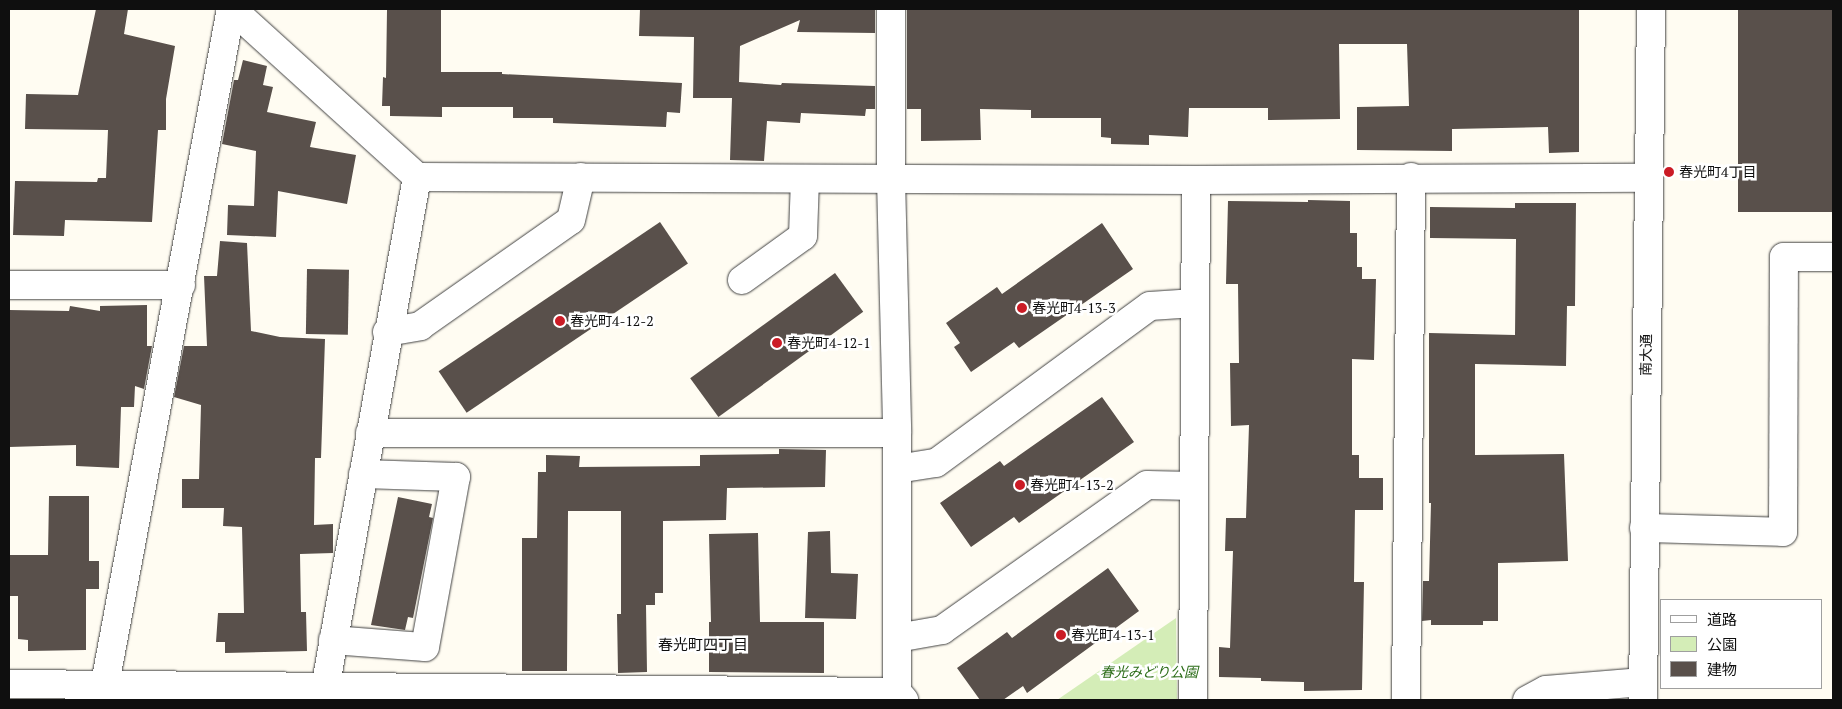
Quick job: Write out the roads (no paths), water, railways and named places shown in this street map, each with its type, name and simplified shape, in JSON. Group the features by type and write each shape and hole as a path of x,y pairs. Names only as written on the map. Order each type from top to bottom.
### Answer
{"street":[{"path":"232,9 417,177 1196,180 1411,177 1648,178"},
{"path":"104,692 232,9"},
{"path":"9,684 104,692 901,696 897,638 897,433 891,179 891,9"},
{"name":"南大通","path":"1643,691 1651,9"},
{"path":"324,694 387,332 417,177"},
{"path":"387,332 420,326 571,220 581,177"},
{"path":"1406,700 1411,177"},
{"path":"742,280 802,236 805,178"},
{"path":"1193,700 1196,180"},
{"path":"1644,528 1782,532 1784,257 1833,257"},
{"path":"9,285 181,285"},
{"path":"896,469 936,463 1150,306 1195,304"},
{"path":"370,433 897,433"},
{"path":"333,640 425,647 456,477 363,474"},
{"path":"897,638 942,630 1147,485 1194,486"},
{"path":"1527,700 1546,690 1643,691"}],"place":[{"name":"春光町4丁目","path":"1669,172"},
{"name":"春光町4-13-3","path":"1022,308"},
{"name":"春光町4-12-2","path":"560,321"},
{"name":"春光町4-12-1","path":"777,343"},
{"name":"春光町4-13-2","path":"1020,485"},
{"name":"春光町4-13-1","path":"1061,635"}],"district":[{"name":"春光町四丁目","path":"703,645"}],"park label":[{"name":"春光みどり公園","path":"1149,672"}]}
